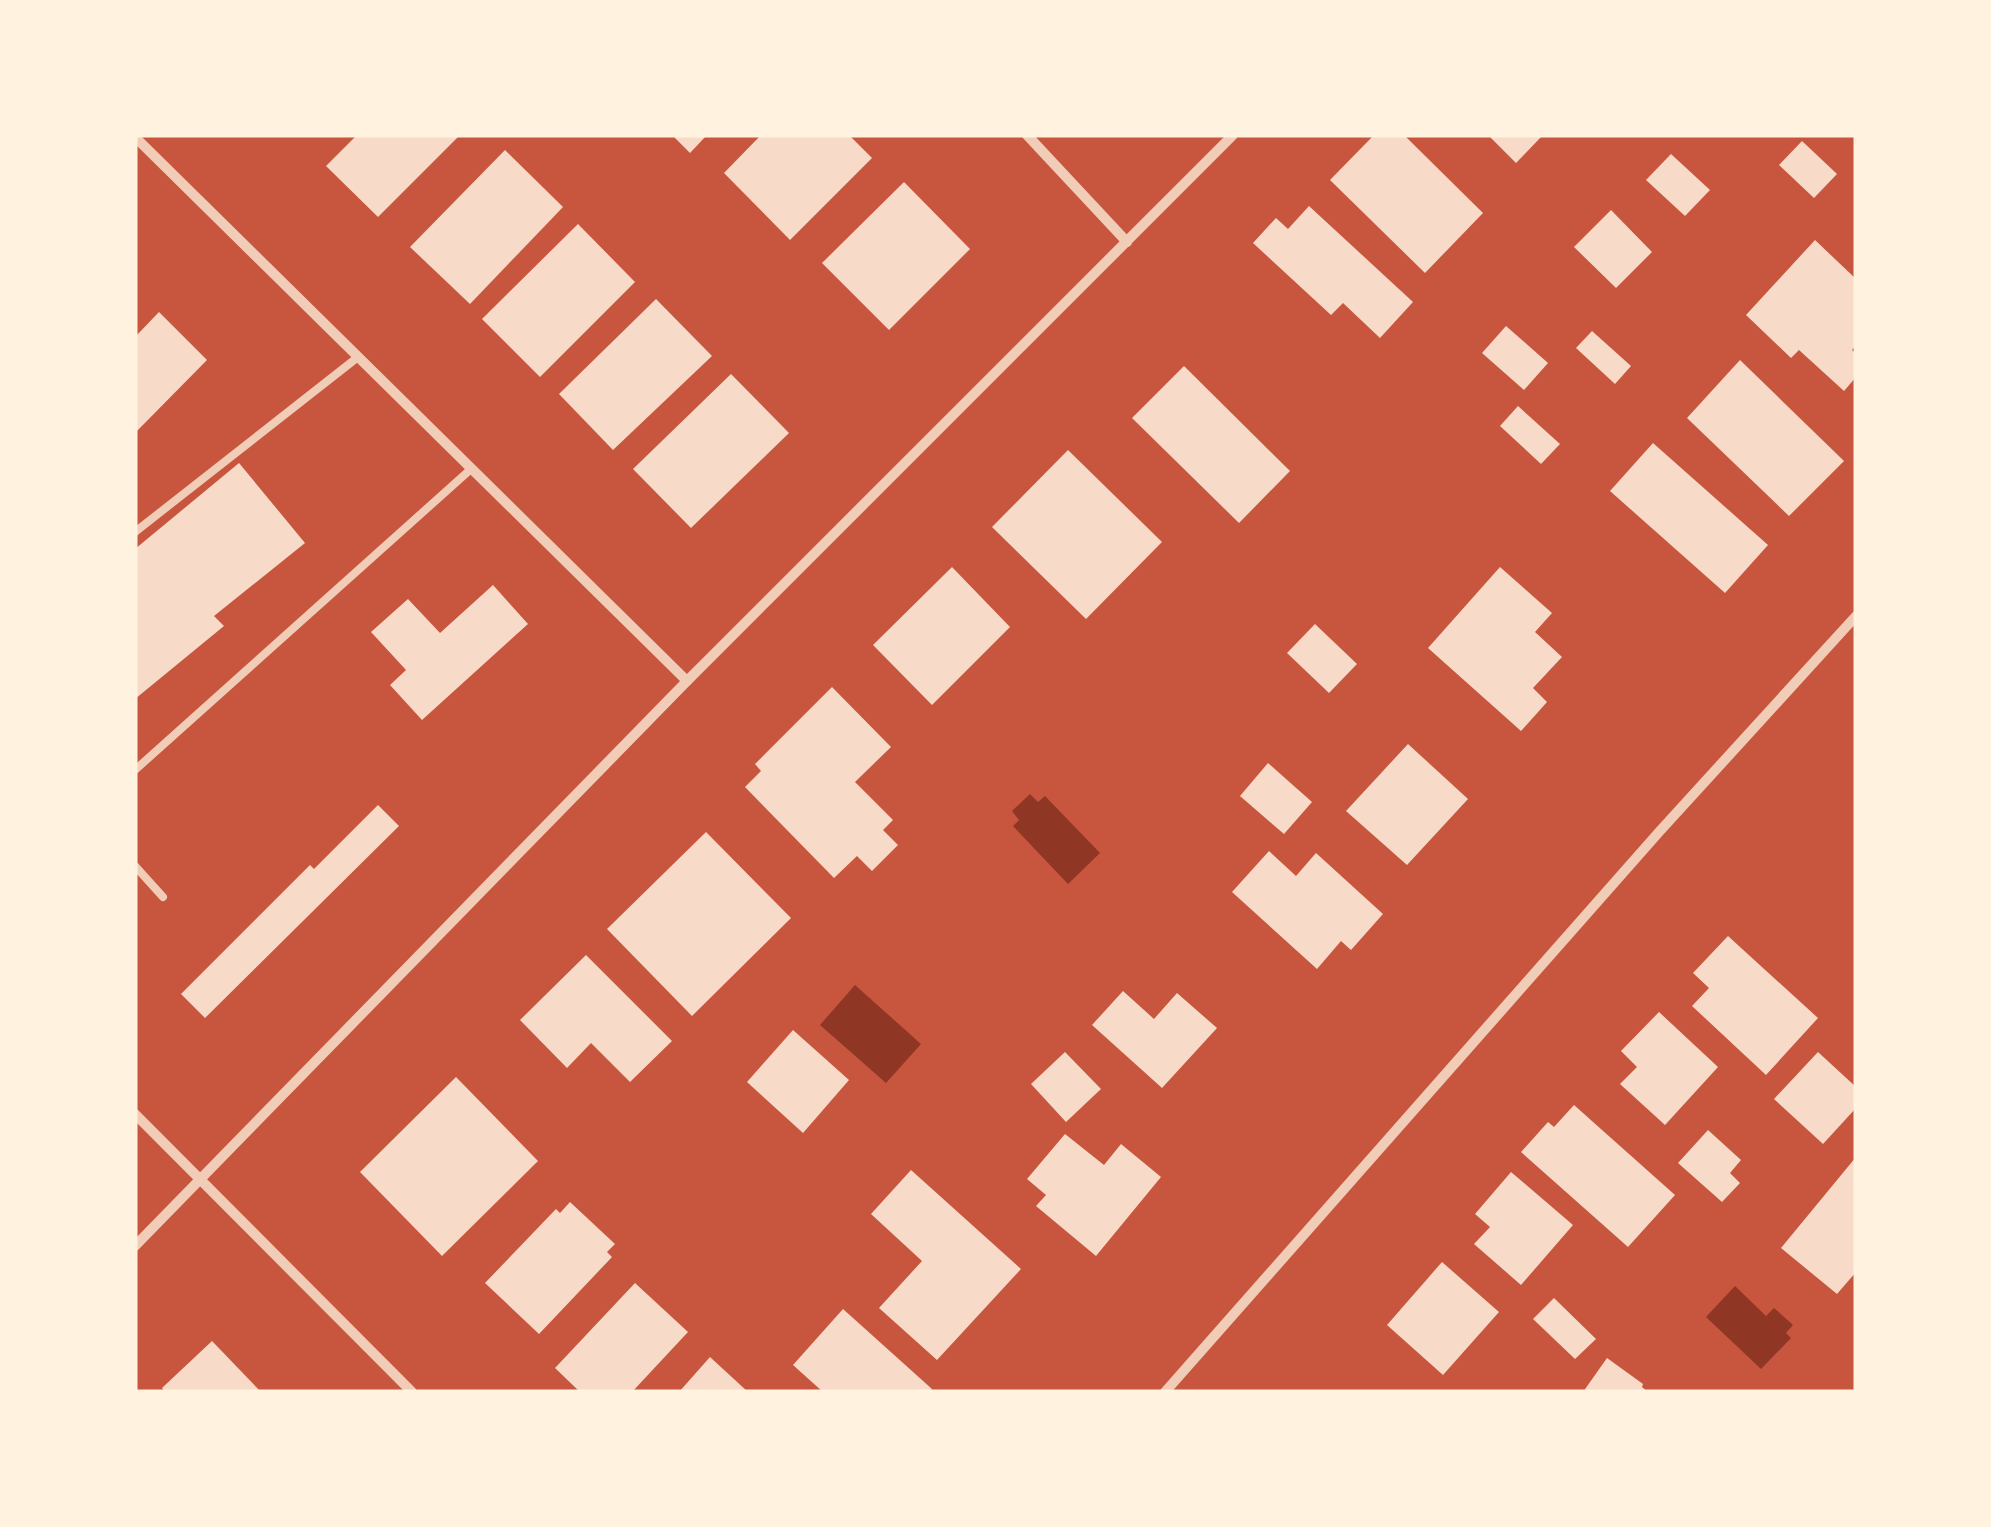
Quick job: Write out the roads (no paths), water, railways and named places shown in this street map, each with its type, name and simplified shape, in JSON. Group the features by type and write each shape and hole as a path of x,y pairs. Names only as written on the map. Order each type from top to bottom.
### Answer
{"street":[{"path":"1027,135 1127,242"},
{"path":"135,1246 687,681 1233,135"},
{"path":"135,136 687,681"},
{"path":"1166,1392 1658,832 1856,616"},
{"path":"135,1114 412,1392"}],"lane":[{"path":"135,532 358,356"},
{"path":"135,770 472,469"},
{"path":"135,866 163,897"}]}
